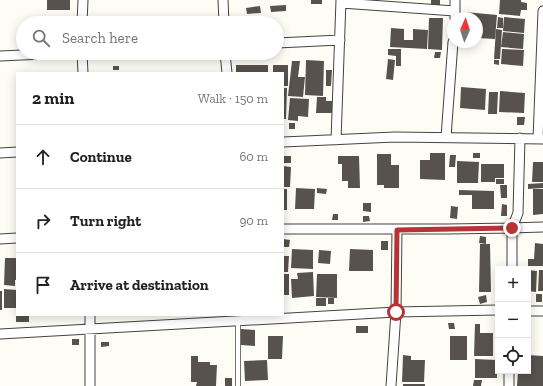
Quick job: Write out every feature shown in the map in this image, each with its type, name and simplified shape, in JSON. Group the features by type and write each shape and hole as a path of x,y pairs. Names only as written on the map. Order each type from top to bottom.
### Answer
{"street":[{"path":"82,16 83,0"},
{"path":"223,0 224,16"},
{"path":"455,0 455,12"},
{"path":"336,140 341,2 447,13"},
{"path":"284,142 395,137 540,139 543,11"},
{"path":"284,43 340,40"},
{"path":"446,137 453,48"},
{"path":"0,56 16,55"},
{"path":"82,60 83,72"},
{"path":"225,60 226,72"},
{"path":"512,266 512,228 518,213 520,138"},
{"path":"0,153 16,152"},
{"path":"284,229 341,228 397,230 543,227"},
{"path":"391,386 396,312 397,230"},
{"path":"0,239 16,238"},
{"path":"284,316 495,310"},
{"path":"531,310 543,311"},
{"path":"90,316 90,386"},
{"path":"0,334 91,330 238,317 270,316"},
{"path":"509,374 509,386"}],"lane":[{"path":"238,317 238,386"}],"building":[{"path":"47,0 70,0 70,10 47,10"},
{"path":"311,0 322,0 322,4 311,4"},
{"path":"431,0 440,0 440,6 431,6"},
{"path":"500,0 521,0 521,2 527,3 527,10 521,10 520,16 499,14"},
{"path":"286,5 286,11 271,12 270,6"},
{"path":"260,6 261,13 247,14 246,8"},
{"path":"483,14 497,15 495,39 483,38"},
{"path":"498,17 503,18 503,28 497,28"},
{"path":"504,17 525,19 524,33 503,31"},
{"path":"429,18 443,18 442,50 428,49"},
{"path":"391,28 404,29 404,40 413,40 413,29 428,30 427,49 390,47"},
{"path":"496,29 502,30 500,59 494,59"},
{"path":"503,32 524,34 523,49 501,47"},
{"path":"388,49 401,49 401,66 396,66 396,56 388,55"},
{"path":"502,49 524,50 523,66 501,64"},
{"path":"435,52 441,52 440,58 434,58"},
{"path":"388,59 395,60 393,80 386,79"},
{"path":"306,60 324,61 323,96 305,95"},
{"path":"494,60 499,60 499,65 494,64"},
{"path":"292,61 300,61 298,77 305,77 303,97 288,96"},
{"path":"236,65 268,65 268,72 236,72"},
{"path":"273,65 288,65 288,86 284,86 284,72 273,72"},
{"path":"113,66 119,66 119,70 113,70"},
{"path":"326,70 332,70 331,86 326,86"},
{"path":"461,87 486,89 485,110 460,108"},
{"path":"284,88 287,88 286,119 284,119"},
{"path":"500,91 525,93 524,113 499,112"},
{"path":"489,92 498,92 497,114 488,114"},
{"path":"317,97 326,97 326,101 334,101 333,113 316,113"},
{"path":"290,98 309,99 308,117 298,116 298,121 288,120"},
{"path":"517,117 525,117 524,125 517,125"},
{"path":"289,123 295,123 295,129 289,129"},
{"path":"430,153 445,153 445,180 420,179 420,160 430,160"},
{"path":"473,153 480,153 480,158 473,158"},
{"path":"377,154 391,154 391,165 399,165 399,188 384,188 384,185 377,185"},
{"path":"450,155 456,155 455,167 449,167"},
{"path":"284,156 291,156 291,163 284,163"},
{"path":"338,156 359,156 360,188 348,188 348,181 342,181 342,164 338,164"},
{"path":"457,161 479,162 478,183 457,183"},
{"path":"533,162 543,162 543,182 532,182"},
{"path":"481,164 504,164 504,178 495,178 495,182 481,182"},
{"path":"284,166 291,167 290,187 284,187"},
{"path":"496,179 504,179 504,184 496,184"},
{"path":"543,183 543,188 528,189 528,184"},
{"path":"500,185 507,185 507,198 501,198"},
{"path":"296,188 315,189 314,209 295,209"},
{"path":"317,188 327,189 326,194 317,193"},
{"path":"284,189 287,189 287,210 284,210"},
{"path":"533,189 543,189 543,214 533,215"},
{"path":"459,190 494,191 494,209 472,209 472,195 459,195"},
{"path":"363,203 371,203 371,212 363,211"},
{"path":"502,204 507,205 507,216 501,216"},
{"path":"451,206 458,207 457,219 450,218"},
{"path":"333,214 338,214 338,220 332,220"},
{"path":"363,216 369,216 370,221 363,222"},
{"path":"480,236 486,237 486,244 479,243"},
{"path":"284,239 290,240 289,247 284,247"},
{"path":"381,241 388,241 388,250 381,250"},
{"path":"535,243 543,244 543,266 528,266 528,259 534,259"},
{"path":"480,244 490,244 491,292 479,292"},
{"path":"292,249 313,250 313,269 291,268"},
{"path":"350,249 373,250 373,271 349,271"},
{"path":"319,250 331,251 330,264 318,263"},
{"path":"284,256 289,256 288,272 284,272"},
{"path":"5,258 16,258 15,286 4,285"},
{"path":"531,270 537,271 536,292 531,291"},
{"path":"539,270 543,270 543,291 538,291"},
{"path":"313,272 314,296 292,298 291,279 298,279 297,273"},
{"path":"284,274 289,274 289,295 284,295"},
{"path":"317,274 337,274 337,298 316,297"},
{"path":"4,289 16,290 16,308 4,308"},
{"path":"0,291 2,291 2,310 0,310"},
{"path":"536,294 542,294 542,302 536,302"},
{"path":"486,295 487,302 480,304 478,297"},
{"path":"316,298 326,298 326,306 316,306"},
{"path":"328,298 334,298 334,304 328,304"},
{"path":"16,316 29,316 29,322 16,322"},
{"path":"448,323 454,323 455,329 449,329"},
{"path":"475,324 480,324 480,333 493,333 493,356 474,356"},
{"path":"356,326 368,326 368,333 356,333"},
{"path":"241,329 255,330 255,346 241,345"},
{"path":"268,336 283,336 282,359 268,359"},
{"path":"450,336 467,336 467,360 450,360"},
{"path":"72,339 79,339 79,345 72,345"},
{"path":"101,342 109,342 109,346 101,347"},
{"path":"403,355 411,356 411,360 425,360 424,382 402,382"},
{"path":"531,355 543,356 543,386 517,386 518,374 531,374"},
{"path":"191,356 198,356 198,362 210,362 210,365 217,365 216,386 196,386 197,382 191,382"},
{"path":"475,359 495,360 495,374 497,374 497,378 475,378"},
{"path":"267,360 268,380 245,381 244,361"},
{"path":"225,378 232,378 232,386 225,386"},
{"path":"474,380 482,380 481,386 473,386"},
{"path":"403,384 425,384 425,386 403,386"}],"route":[{"path":"396,312 397,230 512,228"}]}
